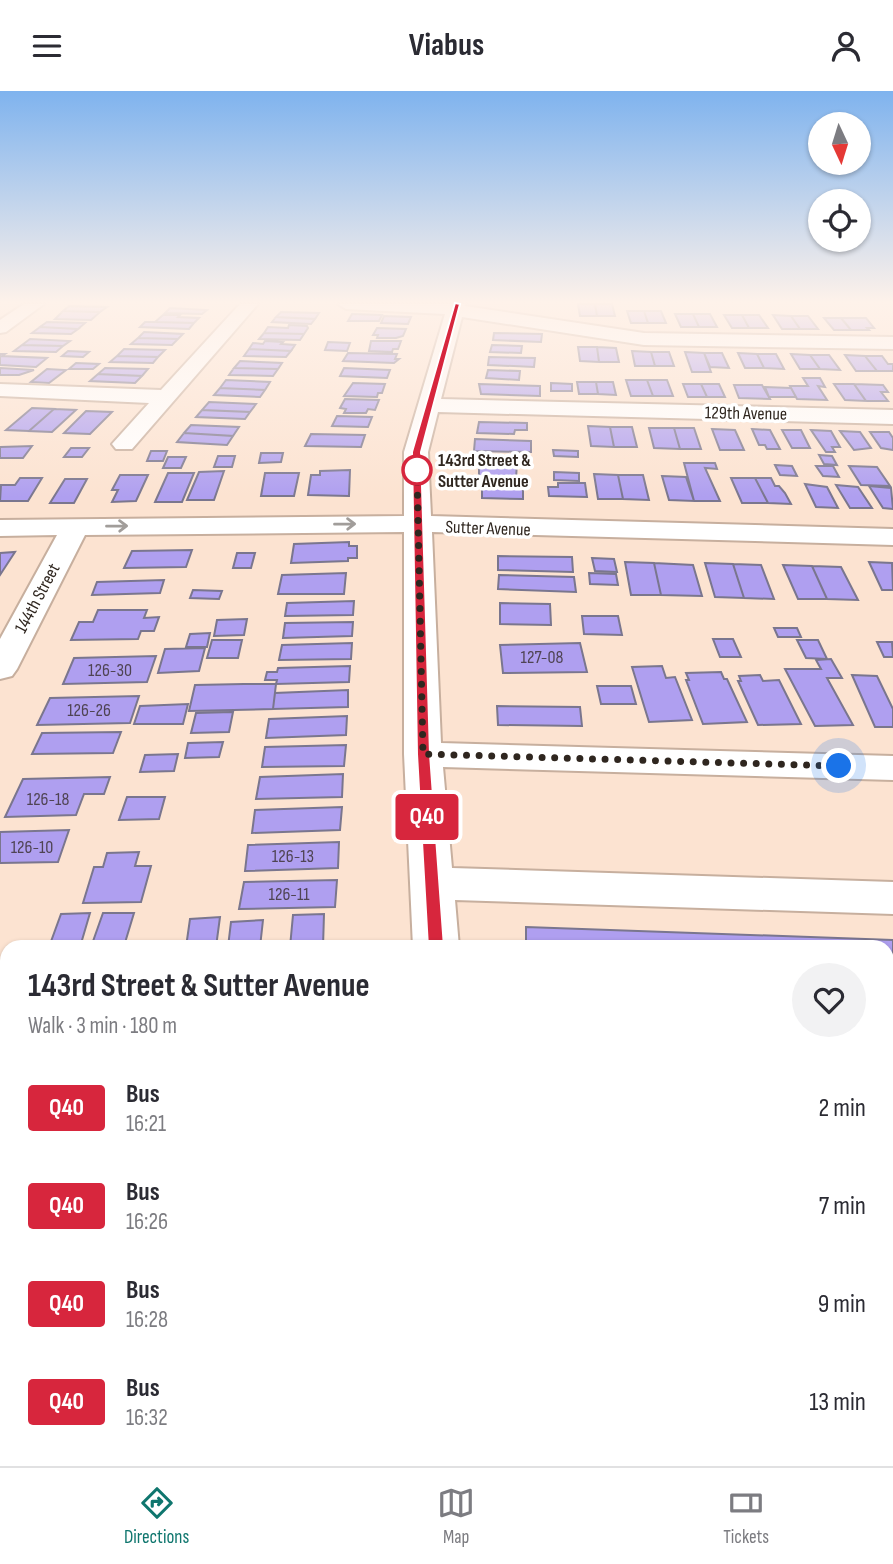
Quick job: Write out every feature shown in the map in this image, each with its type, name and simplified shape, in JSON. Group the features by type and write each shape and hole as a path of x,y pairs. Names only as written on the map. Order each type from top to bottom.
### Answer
{"street":[{"path":"124,444 191,368"},
{"path":"436,940 423,754 416,452 440,368"},
{"path":"0,390 165,397"},
{"name":"129th Avenue","path":"430,405 893,417"},
{"name":"Sutter Avenue","path":"0,528 417,525 893,537"},
{"name":"144th Street","path":"0,669 75,527"},
{"path":"423,754 893,768"},
{"path":"432,883 893,898"}],"building":[{"path":"0,368 34,370 19,375 0,375"},
{"path":"105,368 148,369 142,376 98,374"},
{"path":"234,368 278,369 273,376 229,375"},
{"path":"344,368 390,370 387,378 340,376"},
{"path":"691,368 710,368 711,372 692,372"},
{"path":"854,368 875,368 877,371 856,371"},
{"path":"875,368 893,368 893,371 877,371"},
{"path":"47,369 66,370 49,383 31,382"},
{"path":"488,370 520,371 519,380 486,378"},
{"path":"98,374 142,376 135,383 90,381"},
{"path":"803,378 820,378 825,387 818,386 827,400 797,399 790,386 808,386"},
{"path":"226,380 270,382 265,390 220,388"},
{"path":"626,380 647,380 653,396 631,396"},
{"path":"647,380 667,380 673,396 653,396"},
{"path":"577,382 596,382 598,394 579,394"},
{"path":"596,382 613,382 616,395 598,394"},
{"path":"353,383 385,384 382,393 378,393 377,397 344,396"},
{"path":"551,383 572,384 572,391 551,391"},
{"path":"479,384 540,386 540,396 481,394"},
{"path":"683,384 701,384 707,397 688,397"},
{"path":"701,384 719,384 725,397 707,397"},
{"path":"834,384 854,384 866,401 845,400"},
{"path":"854,384 883,385 888,392 881,392 888,401 866,401"},
{"path":"734,385 762,385 770,399 739,398"},
{"path":"765,387 791,388 796,397 769,397"},
{"path":"220,388 265,390 260,397 214,395"},
{"path":"345,399 379,400 375,410 368,409 366,413 344,413 346,409 340,408"},
{"path":"209,402 256,404 250,412 202,410"},
{"path":"32,408 54,409 29,431 6,430"},
{"path":"54,409 76,410 52,432 29,431"},
{"path":"202,410 250,412 245,419 196,417"},
{"path":"86,411 112,412 90,434 64,433"},
{"path":"337,416 372,417 368,427 332,426"},
{"path":"479,422 527,423 527,430 515,430 514,434 477,433"},
{"path":"191,425 239,427 233,436 184,433"},
{"path":"588,426 610,427 614,447 591,446"},
{"path":"610,427 632,427 637,447 614,447"},
{"path":"649,428 674,428 680,449 654,448"},
{"path":"674,428 694,428 701,449 680,449"},
{"path":"712,429 735,430 744,450 720,450"},
{"path":"752,429 770,430 780,449 767,449 765,445 759,445"},
{"path":"782,430 801,430 810,448 792,448"},
{"path":"811,430 831,431 840,447 832,447 835,452 826,452"},
{"path":"840,431 860,432 871,448 854,450"},
{"path":"870,432 889,432 893,438 893,450 881,448"},
{"path":"184,433 233,436 227,445 177,442"},
{"path":"311,434 365,435 361,447 305,446"},
{"path":"475,439 531,441 531,452 474,451"},
{"path":"32,446 23,458 0,458 0,447"},
{"path":"71,448 89,448 82,457 64,457"},
{"path":"553,450 578,451 578,457 554,456"},
{"path":"151,451 167,451 163,461 147,461"},
{"path":"261,453 283,453 281,462 259,463"},
{"path":"819,455 832,456 837,465 824,464"},
{"path":"218,456 235,456 232,467 214,467"},
{"path":"168,457 186,457 181,468 163,468"},
{"path":"479,460 517,461 516,480 479,479"},
{"path":"684,463 715,463 717,469 705,468 720,501 694,501"},
{"path":"775,465 792,466 797,476 780,475"},
{"path":"816,466 833,466 839,477 823,476"},
{"path":"849,466 877,467 890,486 861,485"},
{"path":"350,470 349,496 308,495 311,475 320,475 320,471"},
{"path":"224,471 214,500 187,500 199,472"},
{"path":"554,472 579,473 579,481 554,480"},
{"path":"168,473 194,473 182,502 155,502"},
{"path":"265,473 299,473 294,496 261,496"},
{"path":"594,474 618,475 623,499 598,499"},
{"path":"120,475 148,475 136,501 112,502 118,490 112,490"},
{"path":"618,475 643,475 649,500 623,499"},
{"path":"662,476 686,477 694,501 669,500"},
{"path":"20,478 42,478 28,501 0,501 1,485 15,485"},
{"path":"731,478 755,478 768,503 742,503"},
{"path":"755,478 771,478 791,504 768,503"},
{"path":"65,479 87,479 74,503 50,503"},
{"path":"558,483 585,483 587,497 549,496 548,487 558,487"},
{"path":"482,484 523,485 523,499 482,498"},
{"path":"805,484 827,487 838,508 816,507"},
{"path":"836,485 858,487 872,508 850,508"},
{"path":"869,486 891,488 893,509 883,508"},
{"path":"349,542 349,546 357,546 357,558 348,558 348,561 291,563 294,544"},
{"path":"192,550 186,567 124,568 132,551"},
{"path":"15,552 0,575 0,553"},
{"path":"237,553 255,553 251,568 233,568"},
{"path":"498,556 572,557 573,572 498,570"},
{"path":"592,558 614,559 617,572 595,571"},
{"path":"625,562 654,563 661,595 631,595"},
{"path":"869,562 892,563 893,590 882,590"},
{"path":"654,563 693,565 702,596 661,595"},
{"path":"705,563 733,564 744,598 715,597"},
{"path":"733,564 761,565 774,599 744,598"},
{"path":"783,565 812,566 827,599 798,599"},
{"path":"812,566 841,567 858,600 827,599"},
{"path":"346,573 344,594 278,594 282,575"},
{"path":"589,573 616,574 618,585 590,584"},
{"path":"499,575 574,577 576,592 498,589"},
{"path":"164,580 160,593 92,595 97,582"},
{"path":"193,590 222,591 219,599 190,598"},
{"path":"354,601 353,615 285,616 287,603"},
{"path":"500,603 550,604 551,625 500,624"},
{"path":"98,610 147,610 144,618 159,617 154,631 141,631 138,639 71,640 79,622 93,622"},
{"path":"582,616 618,616 622,635 584,634"},
{"path":"247,619 244,635 214,636 217,620"},
{"path":"353,622 352,636 283,638 285,623"},
{"path":"774,628 797,628 801,637 778,637"},
{"path":"210,633 207,647 186,647 190,634"},
{"path":"713,639 733,639 741,657 720,657"},
{"path":"212,640 242,640 238,658 207,658"},
{"path":"797,640 818,640 827,659 806,658"},
{"path":"877,642 892,642 893,657 884,657"},
{"path":"352,643 351,659 279,660 282,645"},
{"path":"580,643 587,672 503,673 500,645"},
{"path":"205,648 199,671 158,673 165,649"},
{"path":"156,656 147,682 63,684 74,658"},
{"path":"831,659 842,678 827,678 853,725 815,726 785,669 821,669 816,660"},
{"path":"350,666 349,682 276,684 277,680 265,680 267,672 277,672 278,668"},
{"path":"662,666 666,678 675,677 692,720 649,722 632,667"},
{"path":"721,672 747,722 703,724 686,680 689,680 686,673"},
{"path":"760,675 763,681 779,680 801,724 758,725 738,681 741,681 739,676"},
{"path":"852,675 877,676 893,709 893,727 875,727"},
{"path":"276,684 273,709 189,711 195,685"},
{"path":"597,686 631,686 636,704 601,704"},
{"path":"348,690 348,707 273,709 275,693"},
{"path":"139,696 130,723 37,725 50,698"},
{"path":"188,704 183,724 134,724 140,706"},
{"path":"497,706 580,707 582,726 498,725"},
{"path":"233,712 229,732 191,733 196,713"},
{"path":"347,716 346,735 266,738 269,719"},
{"path":"121,732 113,753 32,754 42,733"},
{"path":"223,742 219,757 185,758 188,743"},
{"path":"346,745 344,766 262,767 265,747"},
{"path":"178,754 174,771 140,772 145,755"},
{"path":"343,774 342,797 256,799 260,777"},
{"path":"110,777 104,794 84,794 76,815 5,817 23,779"},
{"path":"127,797 165,797 159,819 119,820"},
{"path":"342,807 340,830 252,833 255,810"},
{"path":"69,830 58,862 0,863 0,832"},
{"path":"339,842 338,868 245,871 248,845"},
{"path":"139,852 135,866 151,866 141,902 83,903 94,867 103,867 107,853"},
{"path":"337,880 335,907 239,909 244,882"},
{"path":"90,913 82,940 52,940 61,914"},
{"path":"103,913 134,913 126,940 93,940"},
{"path":"324,914 323,940 291,940 293,915"},
{"path":"220,917 217,940 187,940 190,919"},
{"path":"263,920 261,940 229,940 231,922"},
{"path":"526,927 893,940 526,940"}],"bus line":[{"name":"Q40","path":"436,940 423,754 416,452 440,368"}],"place":[{"name":"143rd Street & Sutter Avenue","path":"417,470"}],"route":[{"path":"417,470 423,754 839,766"}]}
